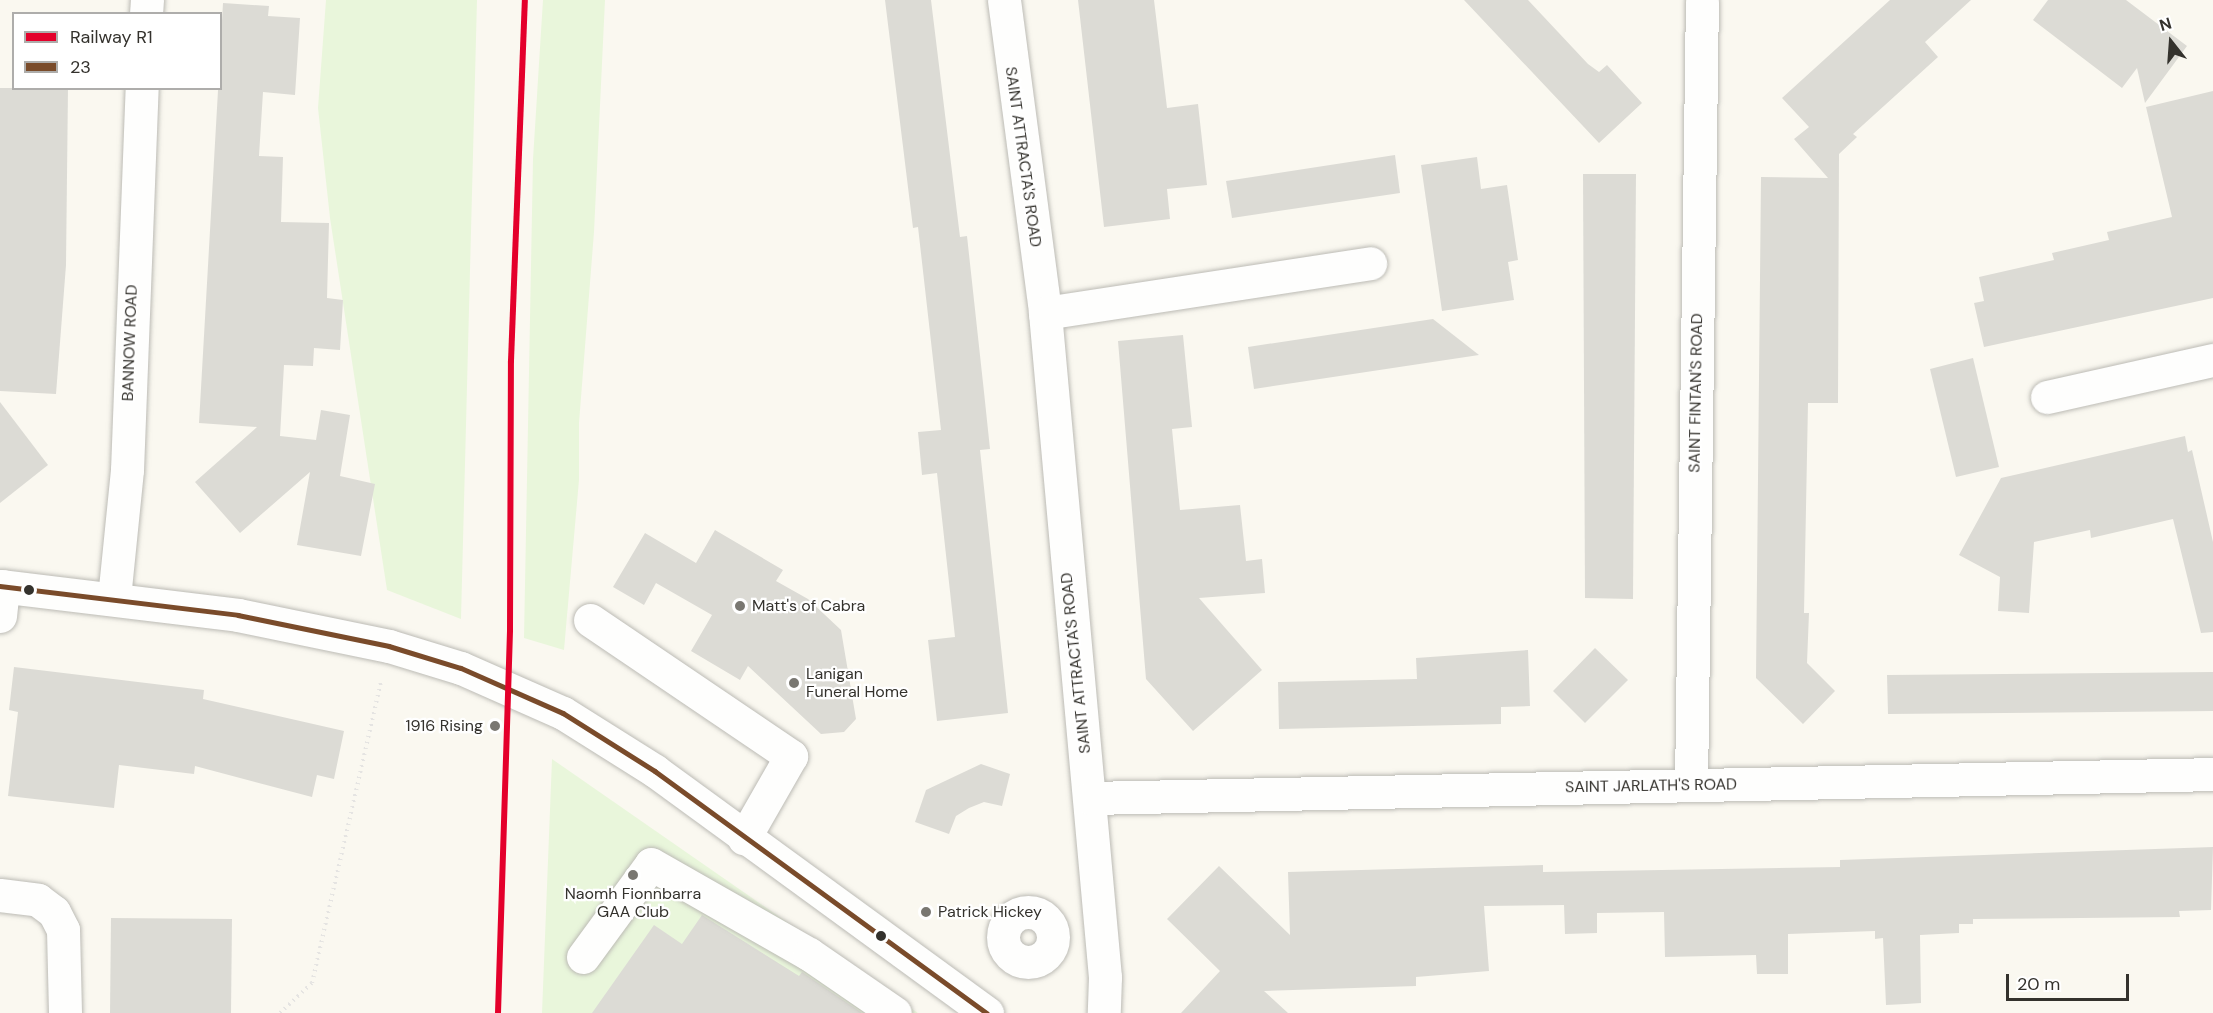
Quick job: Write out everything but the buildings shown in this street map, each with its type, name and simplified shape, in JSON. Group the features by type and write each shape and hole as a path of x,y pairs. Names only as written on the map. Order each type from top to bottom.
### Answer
{"street":[{"name":"SAINT ATTRACTA'S ROAD","path":"1004,0 1045,313 1090,798 1104,1013"},
{"name":"SAINT FINTAN'S ROAD","path":"1691,785 1703,0"},
{"name":"BANNOW ROAD","path":"114,598 127,470 142,90"},
{"path":"1045,313 1371,263"},
{"path":"2048,397 2213,360"},
{"path":"1,596 114,598 238,615 389,646 430,657 563,713 656,771 744,838 987,1013"},
{"path":"590,620 791,756 744,838"},
{"name":"SAINT JARLATH'S ROAD","path":"1090,798 2213,774"},
{"path":"583,957 651,864 809,954 895,1013"},
{"path":"0,895 38,900 54,912 63,930 65,1013"},
{"path":"1052,934 1100,928"}],"path":[{"path":"280,1013 312,983 389,646"}],"green space":[{"path":"326,0 477,0 461,619 387,590 330,218 318,108"},
{"path":"543,0 605,0 594,232 579,423 579,480 564,650 524,638 533,159"},
{"name":"Naomh Fionnbarra GAA Club","path":"552,759 918,1013 542,1013"}],"rail line":[{"name":"R1","path":"498,1013 510,630 511,361 525,0"}],"transit line":[{"name":"23","path":"0,586 238,615 389,646 461,668 563,713 655,771 987,1013"}],"place":[{"name":"Matt's of Cabra","path":"740,606"},
{"name":"Lanigan Funeral Home","path":"794,683"},
{"name":"1916 Rising","path":"495,726"},
{"name":"Naomh Fionnbarra GAA Club","path":"633,875"},
{"name":"Patrick Hickey","path":"926,912"}]}
